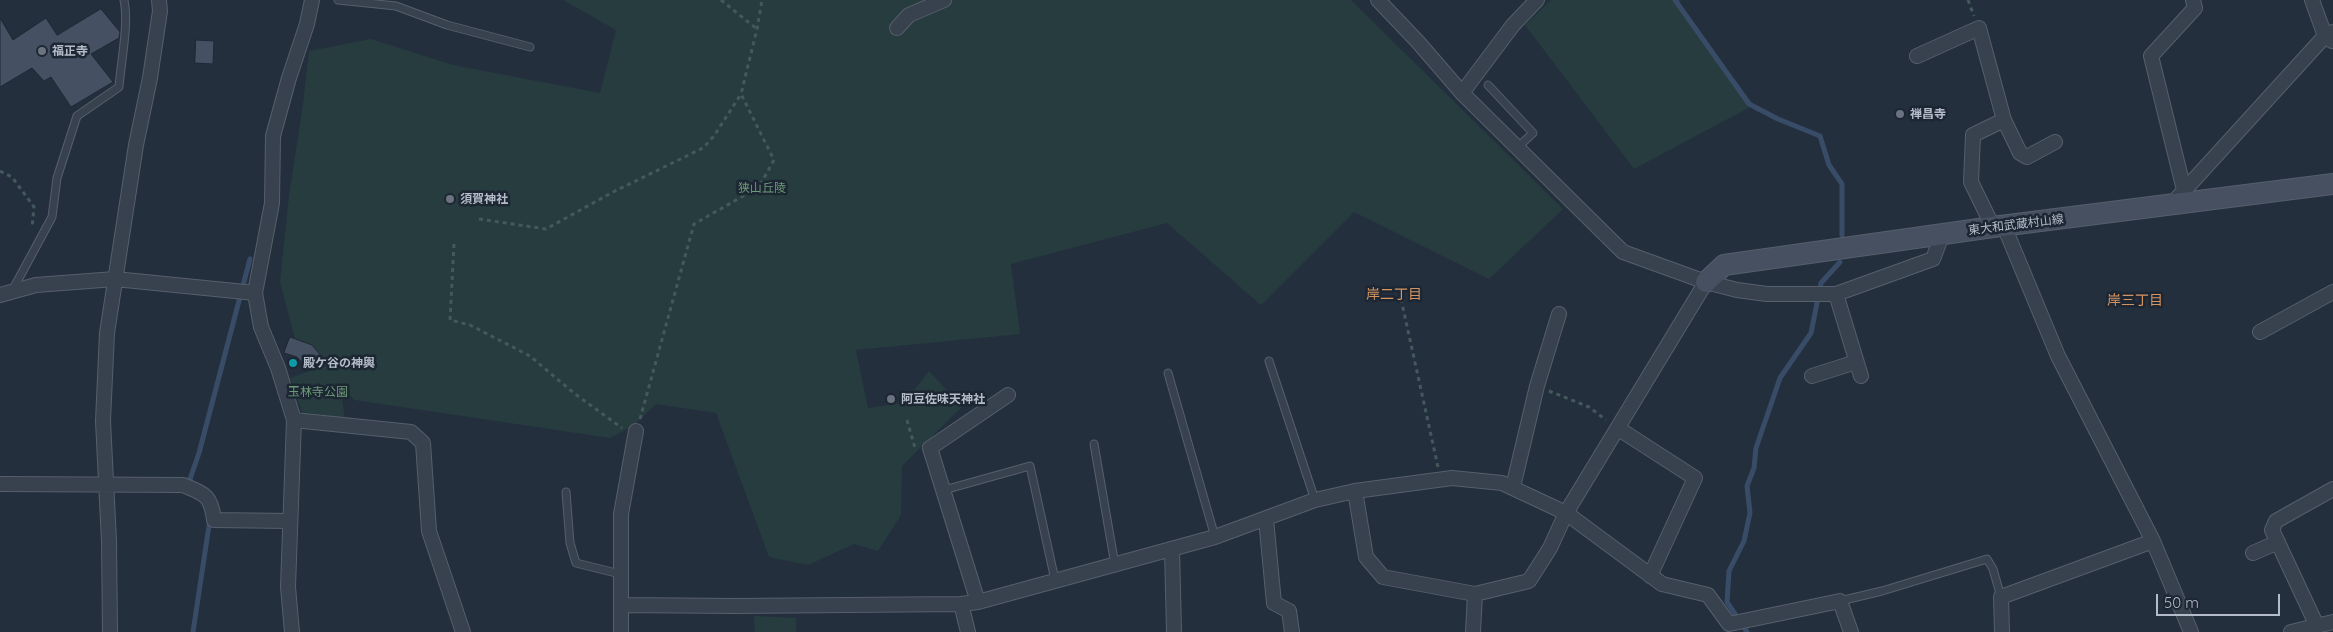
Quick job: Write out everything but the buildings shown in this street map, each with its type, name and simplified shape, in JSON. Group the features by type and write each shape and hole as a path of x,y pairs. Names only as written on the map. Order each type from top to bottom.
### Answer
{"street":[{"path":"110,632 110,541 103,421 107,333 136,145 150,78 160,12 159,0"},
{"path":"292,632 288,586 294,420 278,368 260,327 255,293 272,203 273,136 289,78 307,24 312,0"},
{"path":"897,28 909,15 944,0"},
{"path":"1378,0 1418,42 1462,93 1516,149 1622,252 1706,282 1737,290 1767,294 1824,294 1933,259 1942,235"},
{"path":"1462,93 1513,25 1537,0"},
{"path":"2178,198 2151,56 2195,8 2193,0"},
{"path":"2178,198 2330,37 2312,0"},
{"path":"1917,56 1979,28 2004,120 2020,153 2027,157 2055,142"},
{"path":"2004,120 1973,135 1971,182 1999,227 2058,356 2153,541 2191,632"},
{"name":"東大和武蔵村山線","path":"1706,282 1724,265 1999,227 2178,198 2333,184"},
{"path":"6,293 36,285 114,279 255,293"},
{"path":"1355,491 1366,557 1383,577 1475,594 1529,581 1550,548 1566,513 1619,429 1706,282"},
{"path":"2260,332 2333,292"},
{"path":"1824,294 1861,376"},
{"path":"1513,487 1537,386 1559,314"},
{"path":"1812,376 1856,362"},
{"path":"978,602 930,448 1008,396"},
{"path":"294,420 411,432 423,443 429,531 463,632"},
{"path":"1619,429 1695,478 1650,576"},
{"path":"621,632 621,514 635,434"},
{"path":"622,605 745,606 961,604 978,602 1215,537 1316,500 1355,491 1440,480 1469,480 1502,483 1566,513 1662,584 1708,596 1737,625 1840,601 1851,632"},
{"path":"0,484 183,485 206,495 213,507 214,520 289,521"},
{"path":"2317,626 2272,530 2276,521 2333,489"},
{"path":"1266,518 1274,602 1289,611 1292,632"},
{"path":"2002,632 2001,597 2153,541"},
{"path":"2253,553 2278,542"},
{"path":"1172,549 1174,632"},
{"path":"1473,632 1475,594"},
{"path":"961,604 968,632"},
{"path":"2291,632 2333,622"}],"lane":[{"path":"6,293 52,217 57,178 77,116 119,87 123,36 127,17 124,0"},
{"path":"338,0 396,6 447,25 530,47"},
{"path":"1488,85 1533,133 1516,149"},
{"path":"1269,361 1316,500"},
{"path":"1168,373 1215,537"},
{"path":"1094,444 1115,565"},
{"path":"944,490 1030,466 1055,580"},
{"path":"566,492 570,543 576,564 620,574"},
{"path":"1840,601 1882,591 1986,558 1993,570 2001,597"}],"path":[{"path":"721,0 757,29"},
{"path":"479,219 546,229 613,192 703,148 714,136 742,94 762,0"},
{"path":"454,244 450,320 470,325 530,356 575,394 635,434 694,224 759,187 774,160 742,94"},
{"path":"0,171 12,177 34,207 32,236"},
{"path":"1401,299 1440,480"},
{"path":"1537,386 1589,407 1619,429"}],"green space":[{"name":"狭山丘陵","path":"563,0 1351,0 1563,209 1489,279 1354,212 1261,305 1167,223 1011,264 1020,334 856,350 868,408 904,403 929,371 962,407 902,466 901,515 878,551 854,544 808,565 769,557 716,413 656,404 633,426 610,438 355,400 340,387 345,418 302,412 290,378 318,368 298,350 280,282 289,196 309,51 371,39 453,65 600,93 616,30"},
{"path":"1551,0 1681,0 1679,4 1754,105 1634,169 1525,25"},
{"path":"754,616 796,618 796,632 755,632"}],"waterway":[{"path":"1675,0 1749,104 1778,119 1820,136 1829,165 1842,184 1842,235"},
{"path":"194,487 190,479 199,453 250,259"},
{"path":"1747,632 1727,602 1729,571 1744,541 1750,513 1747,486 1754,468 1756,448 1780,378 1811,333 1821,283 1840,262"},
{"path":"193,632 210,519"}],"place":[{"name":"福正寺","path":"42,51"},
{"name":"禅昌寺","path":"1900,114"},
{"name":"須賀神社","path":"450,199"},
{"name":"殿ケ谷の神輿","path":"293,363"},
{"name":"阿豆佐味天神社","path":"891,399"}],"district":[{"name":"岸二丁目","path":"1394,295"},
{"name":"岸三丁目","path":"2135,301"}],"park label":[{"name":"玉林寺公園","path":"318,392"}]}
